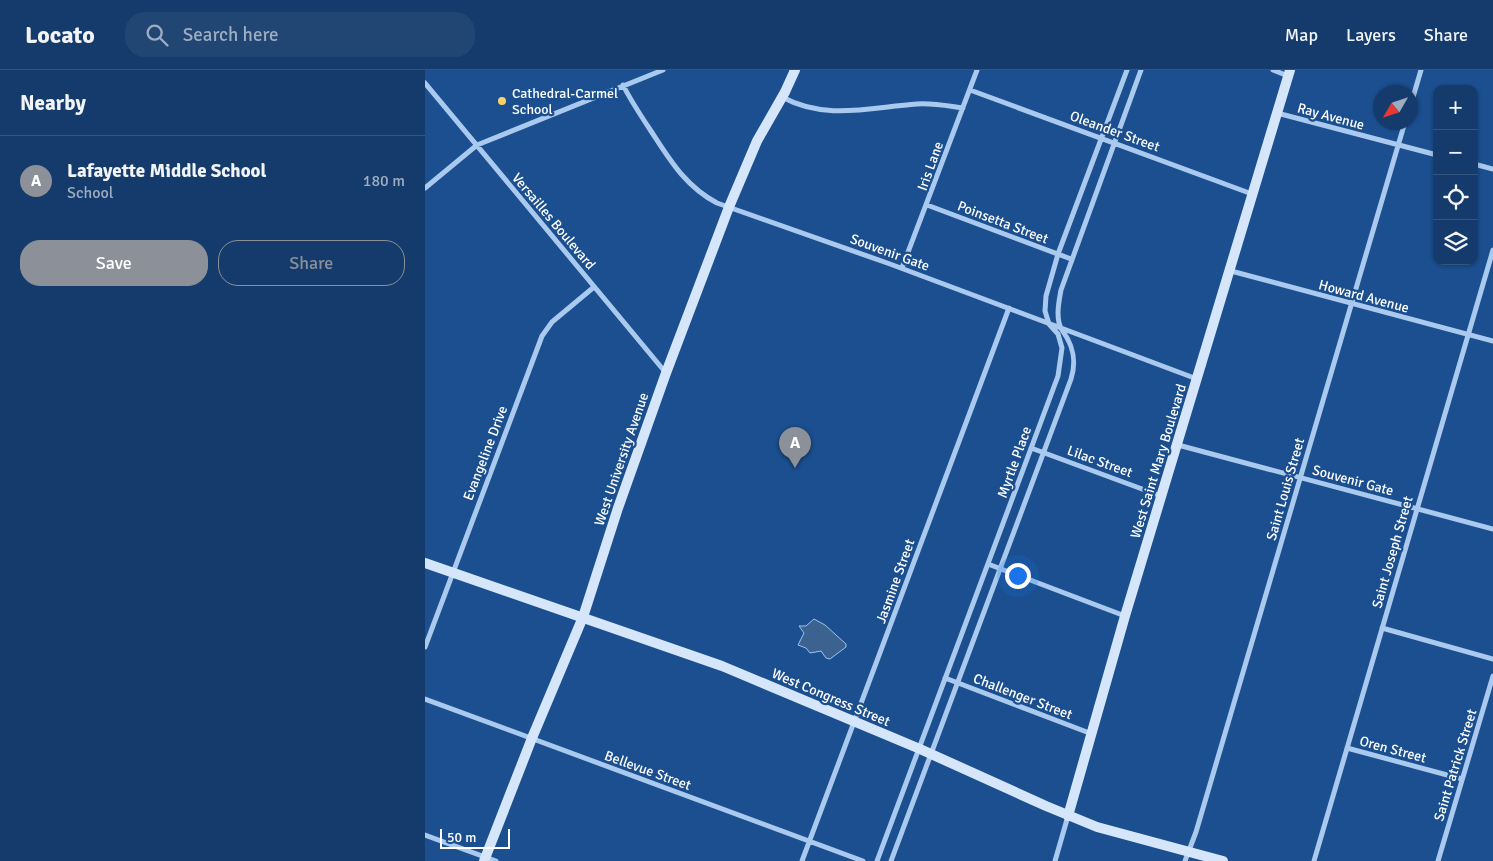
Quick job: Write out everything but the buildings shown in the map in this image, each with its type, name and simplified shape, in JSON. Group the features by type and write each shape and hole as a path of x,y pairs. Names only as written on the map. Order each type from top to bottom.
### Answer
{"main road":[{"name":"West University Avenue","path":"485,859 532,738 583,617 618,508 666,373 729,207 757,141 783,97 795,70"},
{"name":"West Saint Mary Boulevard","path":"1068,816 1093,734 1125,616 1231,271 1289,73"},
{"name":"West Congress Street","path":"425,563 723,666 920,749 1068,816 1187,856 1223,861"}],"street":[{"path":"425,188 477,145 663,70"},
{"name":"Iris Lane","path":"902,268 977,70"},
{"name":"Myrtle Place","path":"877,861 1060,368 1061,341 1049,324 1045,312 1045,296 1058,254 1127,70"},
{"name":"Myrtle Place","path":"891,861 1073,371 1072,345 1062,329 1059,316 1059,300 1071,259 1141,70"},
{"path":"1273,70 1289,73"},
{"path":"1417,85 1421,70"},
{"name":"Versailles Boulevard","path":"425,83 666,373"},
{"name":"Souvenir Gate","path":"623,85 629,98 683,178 709,199 902,268 1197,379"},
{"name":"Oleander Street","path":"970,90 1252,194"},
{"path":"783,97 798,105 831,112 923,103 963,108"},
{"name":"Ray Avenue","path":"1277,113 1433,154"},
{"name":"Saint Louis Street","path":"1187,856 1196,832 1403,130"},
{"path":"1478,165 1493,169"},
{"name":"Poinsetta Street","path":"927,205 1071,259"},
{"name":"Saint Joseph Street","path":"1314,861 1493,250"},
{"name":"Howard Avenue","path":"1231,271 1351,305 1493,341"},
{"name":"Evangeline Drive","path":"425,648 542,336 552,322 595,287"},
{"name":"Jasmine Street","path":"802,861 1009,308"},
{"name":"Souvenir Gate","path":"1178,445 1493,529"},
{"name":"Lilac Street","path":"1031,448 1162,496"},
{"path":"988,564 1125,616"},
{"path":"1382,628 1493,659"},
{"name":"Saint Patrick Street","path":"1438,861 1493,676"},
{"name":"Challenger Street","path":"945,678 1093,734"},
{"name":"Bellevue Street","path":"425,699 863,861"},
{"name":"Oren Street","path":"1347,748 1462,779"},
{"name":"West Saint Mary Boulevard","path":"1055,861 1068,816"},
{"path":"425,835 485,859 496,861"}],"water":[{"path":"814,619 825,625 846,644 846,647 830,659 826,658 821,651 810,653 806,648 798,645 804,633 799,626 806,626"}],"place":[{"name":"Cathedral-Carmel School","path":"502,101"},
{"name":"Lafayette Middle School","path":"795,468"}]}
